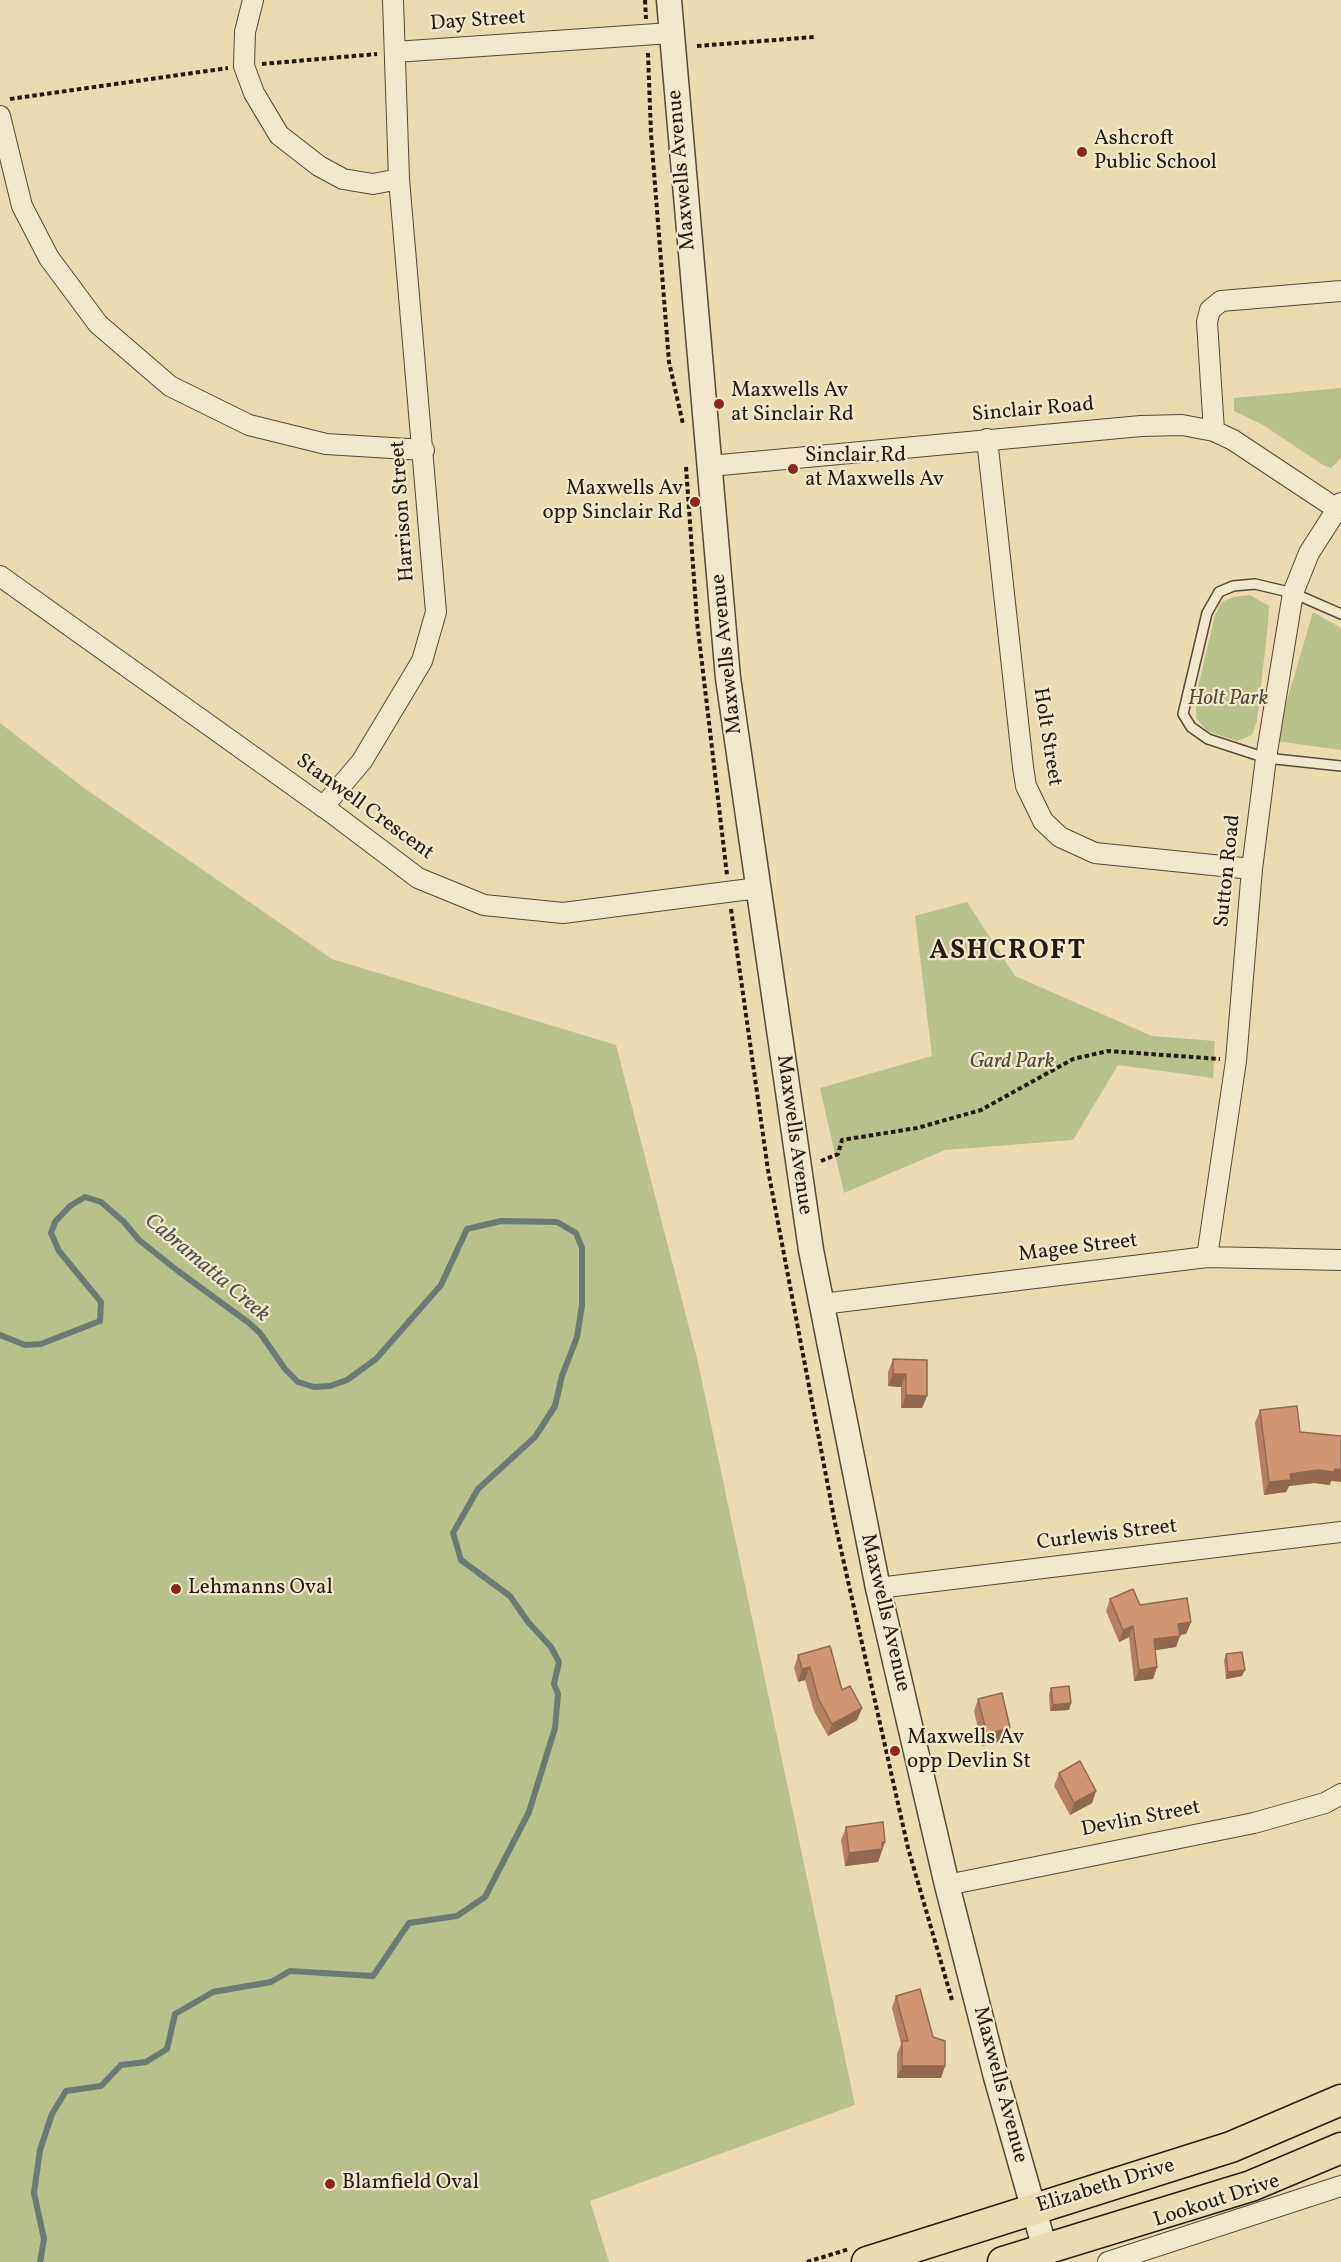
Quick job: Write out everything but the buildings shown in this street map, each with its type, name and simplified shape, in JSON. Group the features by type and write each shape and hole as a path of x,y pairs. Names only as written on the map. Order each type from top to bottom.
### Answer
{"main road":[{"name":"Elizabeth Drive","path":"867,2262 1231,2147 1341,2100"},
{"name":"Elizabeth Drive","path":"1003,2262 1251,2186 1341,2148"}],"street":[{"path":"253,0 245,32 244,66 254,93 279,135 319,166 343,179 373,184 399,179"},
{"name":"Harrison Street","path":"323,807 362,761 422,661 436,612 424,450 399,179 393,0"},
{"name":"Maxwells Avenue","path":"669,0 728,678 799,1175 878,1588 947,1885 1045,2249"},
{"name":"Day Street","path":"395,52 671,33"},
{"path":"0,116 22,206 49,258 99,324 171,386 249,425 326,444 424,450"},
{"path":"1214,431 1207,322 1210,310 1221,301 1341,291"},
{"name":"Sinclair Road","path":"710,466 987,439 1141,426 1182,425 1214,431 1258,454 1339,506"},
{"name":"Holt Street","path":"987,439 1023,767 1026,786 1043,821 1060,837 1095,853 1252,869"},
{"name":"Sutton Road","path":"1207,1257 1236,1061 1252,869 1266,758 1293,593 1305,562 1339,506"},
{"name":"Stanwell Crescent","path":"0,576 323,807 418,878 484,905 563,913 758,888"},
{"name":"Magee Street","path":"822,1304 1207,1257 1341,1260"},
{"name":"Curlewis Street","path":"878,1588 1341,1532"},
{"name":"Devlin Street","path":"947,1885 1254,1823 1325,1803 1341,1794"},
{"name":"Lookout Drive","path":"1108,2262 1341,2186"}],"lane":[{"path":"1341,614 1293,593 1244,584 1219,592 1207,613 1183,714 1191,727 1208,739 1266,758 1341,765"}],"path":[{"path":"697,46 814,37"},
{"path":"0,101 244,66 395,52"},
{"path":"821,1161 838,1154 842,1140 917,1128 981,1110 1073,1059 1108,1051 1236,1061"}],"green space":[{"path":"1341,388 1341,458 1331,468 1263,425 1234,411 1234,398"},
{"name":"Holt Park","path":"1250,595 1269,606 1268,624 1257,721 1252,735 1237,741 1207,731 1196,718 1196,696 1215,615 1222,602 1233,597"},
{"path":"1313,612 1341,628 1341,750 1275,741"},
{"path":"0,723 84,788 332,959 616,1045 697,1358 855,2105 590,2201 609,2262 0,2262"},
{"name":"Gard Park","path":"967,902 1015,976 1152,1036 1215,1041 1213,1078 1118,1065 1073,1140 945,1150 844,1193 820,1088 932,1056 915,916"}],"waterway":[{"name":"Cabramatta Creek","path":"0,1335 25,1345 41,1344 100,1321 101,1302 59,1251 51,1233 55,1222 70,1206 85,1197 101,1202 124,1222 139,1240 249,1323 260,1333 285,1369 298,1382 314,1387 330,1386 347,1380 376,1359 441,1285 467,1229 501,1221 557,1222 576,1233 582,1248 582,1305 577,1337 562,1376 555,1406 535,1437 478,1489 453,1533 461,1560 510,1596 528,1622 551,1647 559,1662 554,1684 558,1694 555,1728 529,1812 485,1897 457,1916 409,1923 373,1976 290,1971 271,1982 213,1992 175,2014 167,2049 146,2062 121,2065 101,2086 66,2091 52,2114 40,2150 34,2193 44,2239 40,2262"}],"place":[{"name":"Ashcroft Public School","path":"1082,152"},
{"name":"Maxwells Av at Sinclair Rd","path":"719,404"},
{"name":"Sinclair Rd at Maxwells Av","path":"793,469"},
{"name":"Maxwells Av opp Sinclair Rd","path":"695,502"},
{"name":"Lehmanns Oval","path":"176,1589"},
{"name":"Maxwells Av opp Devlin St","path":"895,1751"},
{"name":"Blamfield Oval","path":"330,2184"}],"district":[{"name":"ASHCROFT","path":"1008,953"}]}
